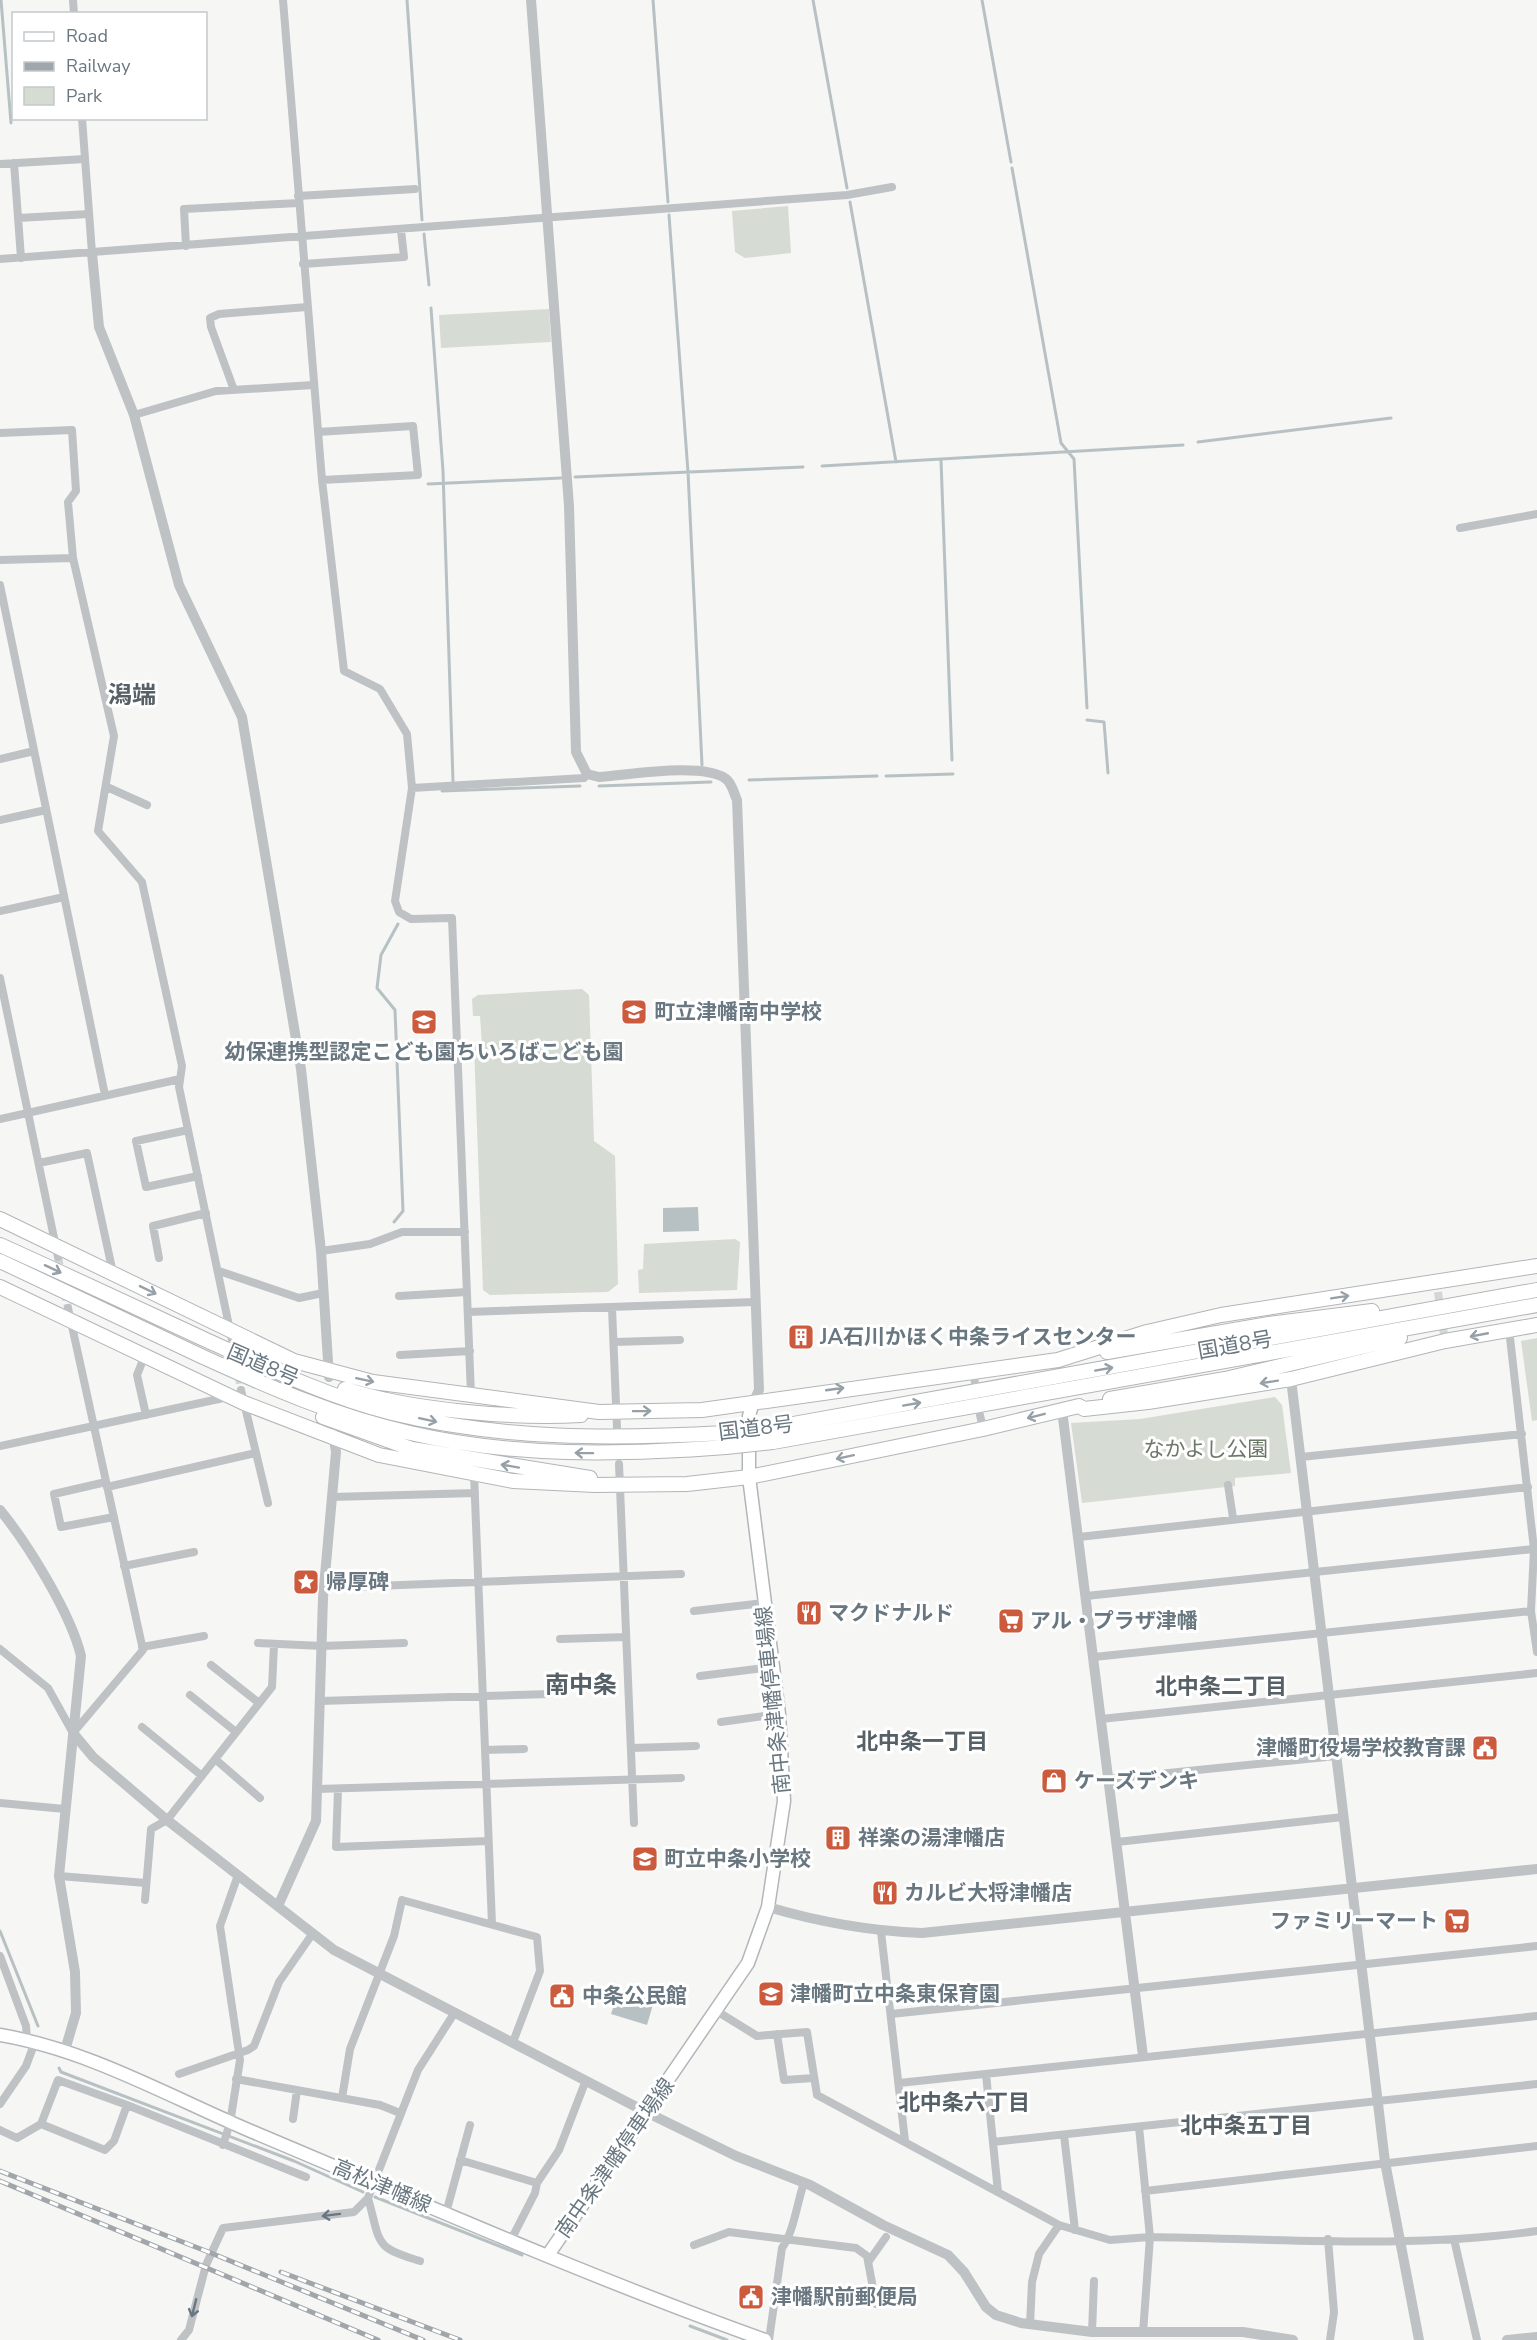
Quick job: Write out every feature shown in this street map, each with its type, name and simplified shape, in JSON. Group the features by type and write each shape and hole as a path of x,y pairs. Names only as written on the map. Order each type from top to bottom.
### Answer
{"highway":[{"path":"0,1219 57,1251 113,1273 231,1335 328,1375 599,1412"},
{"name":"国道8号","path":"0,1245 243,1357 325,1392 391,1413 509,1434 563,1438 726,1440"},
{"name":"国道8号","path":"0,1262 138,1327 308,1402 410,1433 508,1449 564,1452 668,1452 726,1440 772,1435 1537,1305"},
{"path":"1058,1360 1062,1356 1182,1323 1283,1312 1437,1287 1537,1266"},
{"path":"243,1357 260,1357 352,1391 442,1408 537,1416 616,1411 702,1410 752,1405 814,1392 974,1377 1058,1360 1269,1324 1379,1310 1537,1284"},
{"path":"0,1287 70,1315 145,1355 239,1396 333,1432 379,1455 513,1481 554,1484 687,1484 749,1478 982,1422 1062,1410 1142,1391 1257,1372 1411,1336 1453,1320"},
{"name":"国道8号","path":"772,1435 1537,1290"},
{"path":"1079,1406 1084,1409 1148,1402 1290,1374 1445,1338 1537,1325"},
{"path":"138,1327 148,1338 261,1391 381,1440 423,1451 567,1474 614,1484"}],"main road":[{"name":"南中条津幡停車場線","path":"548,2255 648,2113 748,1963 768,1907 784,1801 779,1714 749,1478 749,1416 752,1405"},
{"name":"高松津幡線","path":"0,2035 65,2050 226,2135 373,2183 673,2307 765,2340"}],"street":[{"path":"283,0 313,385 344,671 380,689 406,734 412,788 395,901 399,912 411,918 452,918 471,1395"},
{"path":"531,0 569,506 576,752 587,774 599,777 696,771 717,775 729,780 737,800 759,1390 752,1405"},
{"path":"81,120 99,327 134,415 179,585 242,717 301,1069 321,1251 328,1375"},
{"path":"0,164 85,159"},
{"path":"14,163 21,258"},
{"path":"0,259 847,195 892,187"},
{"path":"186,246 184,209 415,189"},
{"path":"18,218 89,214"},
{"path":"303,264 404,257 401,230"},
{"path":"234,390 211,327 210,318 219,314 307,307"},
{"path":"134,415 199,395 234,390 313,385"},
{"path":"318,432 413,426 418,475 322,480"},
{"path":"0,433 72,430 76,491 68,502 73,558 114,736 98,831 142,882 182,1066 179,1087 231,1335"},
{"path":"1460,528 1537,514"},
{"path":"0,560 73,558"},
{"path":"0,585 105,1095"},
{"path":"0,759 34,751"},
{"path":"412,788 584,778 587,774"},
{"path":"107,787 147,805"},
{"path":"0,820 46,810"},
{"path":"0,911 64,897"},
{"path":"0,978 57,1251"},
{"path":"0,1119 180,1079"},
{"path":"188,1130 136,1141 143,1175 146,1187 198,1176"},
{"path":"39,1164 87,1153 113,1273"},
{"path":"159,1258 153,1226 206,1213"},
{"path":"321,1251 370,1244 402,1232 465,1232"},
{"path":"219,1271 299,1298 323,1293"},
{"path":"399,1296 467,1292"},
{"path":"468,1312 755,1302"},
{"path":"612,1308 617,1428"},
{"path":"70,1315 143,1650 73,1733"},
{"path":"1509,1329 1534,1549 1532,1611 1537,1652"},
{"path":"614,1342 680,1340"},
{"path":"400,1355 470,1351"},
{"path":"145,1355 137,1375 146,1415"},
{"path":"1290,1374 1385,2162 1398,2240 1419,2340"},
{"path":"0,1446 239,1396 268,1503"},
{"path":"1062,1410 1143,2056"},
{"path":"278,1906 316,1821 324,1587 336,1452 333,1432"},
{"path":"1300,1457 1522,1434"},
{"path":"114,1517 61,1527 54,1494 256,1453"},
{"path":"619,1464 614,1484 624,1578 634,1823"},
{"path":"474,1474 492,1924"},
{"path":"1228,1485 1233,1518"},
{"path":"1079,1537 1233,1518 1528,1487"},
{"path":"332,1497 475,1493"},
{"path":"0,1510 32,1556 75,1634 81,1667 59,1876 75,1972 76,2013 65,2050"},
{"path":"1086,1596 1534,1549"},
{"path":"124,1566 194,1552"},
{"path":"324,1587 624,1578 681,1574"},
{"path":"694,1611 764,1603"},
{"path":"1094,1657 1532,1611"},
{"path":"142,1647 204,1636"},
{"path":"560,1639 626,1637"},
{"path":"258,1643 322,1646 404,1642"},
{"path":"145,1899 151,1829 167,1820 272,1687 274,1645"},
{"path":"0,1649 48,1688 73,1733 93,1757 167,1820 334,1950 648,2113 736,2156 804,2182 883,2225 948,2255 964,2272 986,2307 1012,2322 1092,2332 1293,2340"},
{"path":"211,1665 259,1703"},
{"path":"700,1676 772,1667"},
{"path":"1101,1719 1537,1673"},
{"path":"320,1701 550,1694"},
{"path":"190,1695 236,1732"},
{"path":"722,1722 779,1714"},
{"path":"142,1727 202,1776"},
{"path":"631,1748 696,1746"},
{"path":"485,1750 524,1749"},
{"path":"1109,1779 1336,1756"},
{"path":"215,1759 260,1798"},
{"path":"317,1789 681,1778"},
{"path":"338,1789 336,1848 488,1841"},
{"path":"0,1803 65,1809"},
{"path":"1117,1842 1343,1817"},
{"path":"768,1907 823,1923 881,1932 922,1934 1537,1869"},
{"path":"226,2135 239,2053 220,1926 238,1875"},
{"path":"59,1876 146,1883"},
{"path":"342,2098 350,2049 381,1974 394,1936 402,1900 537,1937 540,1971 513,2042"},
{"path":"881,1932 905,2141"},
{"path":"179,2074 254,2046 279,1982 313,1934"},
{"path":"891,2014 1537,1946"},
{"path":"0,1956 31,2041 26,2066 0,2104"},
{"path":"715,2010 757,2036 807,2032 817,2095 1059,2225 1110,2240 1150,2237 1454,2239 1537,2231"},
{"path":"181,2340 189,2330 206,2265 223,2228 354,2212 368,2198 418,2070 455,2012"},
{"path":"898,2083 1537,2016"},
{"path":"777,2034 783,2080 814,2078"},
{"path":"986,2074 998,2192"},
{"path":"236,2079 380,2105 400,2113"},
{"path":"0,2130 17,2138 40,2124 58,2080 127,2105 226,2135 306,2177"},
{"path":"511,2240 536,2193 537,2182 559,2150 586,2080"},
{"path":"993,2142 1537,2084"},
{"path":"293,2119 297,2090"},
{"path":"40,2124 105,2150 114,2141 127,2105"},
{"path":"446,2213 470,2125"},
{"path":"1139,2127 1150,2237 1143,2333"},
{"path":"1064,2135 1075,2230"},
{"path":"1145,2191 1537,2146"},
{"path":"460,2160 537,2182"},
{"path":"769,2340 782,2248 789,2238 804,2182"},
{"path":"368,2198 383,2246 391,2252 420,2261"},
{"path":"1030,2325 1032,2282 1039,2254 1059,2225"},
{"path":"694,2246 729,2232 856,2247 867,2256 869,2261 876,2304"},
{"path":"869,2261 886,2238"},
{"path":"1328,2239 1334,2312 1330,2340"},
{"path":"1454,2239 1477,2340"},
{"path":"1092,2332 1094,2281"},
{"path":"1507,2340 1537,2337"}],"green space":[{"path":"788,206 791,253 745,258 735,252 732,211"},
{"path":"549,309 551,342 441,348 439,315"},
{"path":"582,989 589,995 594,1141 615,1156 618,1284 608,1292 490,1295 483,1290 474,1046 482,1045 480,1016 473,1016 472,999 478,995"},
{"path":"735,1239 740,1242 737,1290 639,1293 638,1270 643,1269 644,1244"},
{"path":"1537,1338 1537,1420 1532,1421 1521,1341"},
{"name":"なかよし公園","path":"1275,1397 1282,1405 1291,1473 1235,1478 1235,1486 1082,1503 1071,1423 1140,1419"}],"shaded area":[{"path":"698,1207 699,1231 663,1232 663,1208"},
{"path":"617,1996 638,2002 640,1997 654,2001 647,2025 611,2014"}],"waterway":[{"path":"1,0 11,123"},
{"path":"407,0 422,220"},
{"path":"653,0 668,202"},
{"path":"813,0 847,188"},
{"path":"982,0 1011,162"},
{"path":"1012,168 1061,443 1074,459 1087,708"},
{"path":"850,202 896,462"},
{"path":"669,215 688,472 702,765"},
{"path":"424,234 429,285"},
{"path":"431,308 443,471 453,781"},
{"path":"1198,442 1391,418"},
{"path":"822,466 1183,445"},
{"path":"941,460 952,760"},
{"path":"575,477 803,467"},
{"path":"428,484 561,478"},
{"path":"1087,720 1104,722 1108,773"},
{"path":"886,776 953,774"},
{"path":"749,780 877,776"},
{"path":"599,786 711,782"},
{"path":"442,791 580,786"},
{"path":"394,1222 403,1211 395,1010 377,988 381,955 398,924"},
{"path":"0,1931 38,2026"},
{"path":"59,2068 61,2072 294,2161 363,2192"},
{"path":"375,2197 522,2255"},
{"path":"690,2326 727,2340"}],"tunnel":[{"path":"58,1257 68,1308"},
{"path":"1438,1292 1444,1335"},
{"path":"235,1352 241,1390"}],"railway":[{"path":"0,2171 211,2253 423,2340"},
{"path":"0,2181 378,2340"},
{"path":"281,2272 460,2340"}],"place":[{"name":"町立津幡南中学校","path":"634,1012"},
{"name":"幼保連携型認定こども園ちいろばこども園","path":"424,1022"},
{"name":"JA石川かほく中条ライスセンター","path":"801,1337"},
{"name":"帰厚碑","path":"306,1582"},
{"name":"マクドナルド","path":"809,1613"},
{"name":"アル・プラザ津幡","path":"1011,1621"},
{"name":"津幡町役場学校教育課","path":"1485,1748"},
{"name":"ケーズデンキ","path":"1054,1781"},
{"name":"祥楽の湯津幡店","path":"838,1838"},
{"name":"町立中条小学校","path":"645,1859"},
{"name":"カルビ大将津幡店","path":"885,1893"},
{"name":"ファミリーマート","path":"1457,1921"},
{"name":"津幡町立中条東保育園","path":"771,1994"},
{"name":"中条公民館","path":"562,1996"},
{"name":"津幡駅前郵便局","path":"751,2297"}],"district":[{"name":"潟端","path":"132,695"},
{"name":"南中条","path":"581,1685"},
{"name":"北中条二丁目","path":"1221,1687"},
{"name":"北中条一丁目","path":"922,1742"},
{"name":"北中条六丁目","path":"964,2103"},
{"name":"北中条五丁目","path":"1246,2126"}]}
